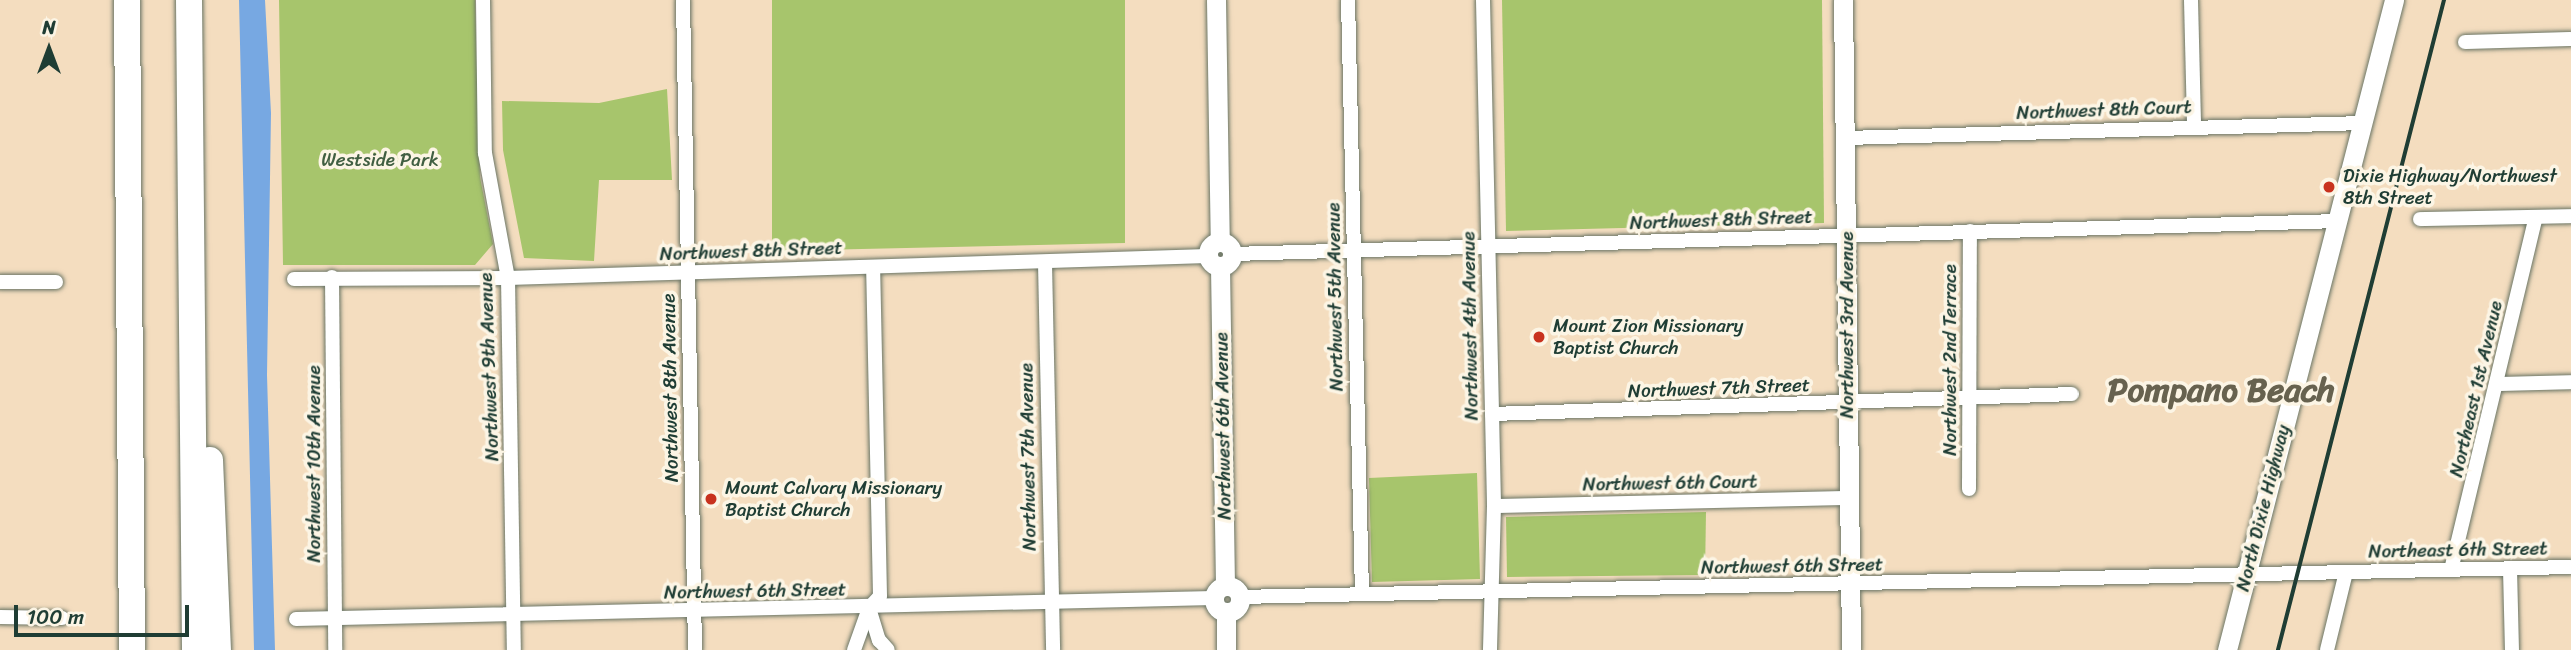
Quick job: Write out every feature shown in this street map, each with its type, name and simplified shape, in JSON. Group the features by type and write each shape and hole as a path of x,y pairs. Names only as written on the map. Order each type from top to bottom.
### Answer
{"highway":[{"path":"127,0 132,650"},
{"path":"144,0 149,650"},
{"path":"173,0 178,650"},
{"path":"190,0 195,650"},
{"path":"191,260 206,357 218,650"},
{"path":"113,650 130,408"}],"street":[{"name":"Northwest 9th Avenue","path":"483,0 485,153 508,278 514,650"},
{"name":"Northwest 8th Avenue","path":"683,0 695,650"},
{"name":"Northwest 6th Avenue","path":"1216,0 1226,650"},
{"name":"Northwest 5th Avenue","path":"1348,0 1362,594"},
{"name":"Northwest 4th Avenue","path":"1483,0 1494,506 1490,650"},
{"name":"Northwest 3rd Avenue","path":"1843,0 1848,234 1847,404 1851,650"},
{"path":"2192,0 2194,126"},
{"name":"North Dixie Highway","path":"2227,650 2394,0"},
{"path":"2465,42 2571,38"},
{"name":"Northwest 8th Court","path":"1846,138 2362,123"},
{"path":"2420,219 2571,216"},
{"name":"Northeast 1st Avenue","path":"2451,570 2536,217"},
{"name":"Northwest 8th Street","path":"294,279 508,278 1045,263 1220,254 2337,221"},
{"name":"Northwest 2nd Terrace","path":"1969,489 1970,231"},
{"name":"Northwest 7th Avenue","path":"1045,263 1053,650"},
{"path":"854,650 869,608 880,596 873,267"},
{"name":"Northwest 10th Avenue","path":"332,277 335,650"},
{"path":"0,282 56,282"},
{"path":"2497,384 2571,383"},
{"name":"Northwest 7th Street","path":"1492,414 1847,404 2072,394"},
{"name":"Northwest 6th Court","path":"1494,506 1848,498"},
{"name":"Northeast 6th Street","path":"2346,572 2571,568"},
{"path":"2510,569 2512,650"},
{"name":"Northwest 6th Street","path":"296,619 869,608 2247,572 2346,572"},
{"path":"2327,650 2346,572"},
{"path":"869,608 879,640 888,650"},
{"path":"0,617 62,618"}],"green space":[{"name":"Westside Park","path":"279,0 475,0 480,177 493,244 475,265 283,265"},
{"path":"772,0 1125,0 1125,243 772,251"},
{"path":"1502,0 1822,0 1824,223 1506,231"},
{"path":"667,89 672,180 599,180 594,261 524,258 503,150 502,101 599,103"},
{"path":"1477,473 1480,579 1372,582 1369,478"},
{"path":"1706,512 1705,575 1507,577 1506,517"}],"water":[{"path":"239,0 265,0 271,113 267,375 275,650 254,650"}],"railway":[{"path":"2278,650 2444,0"}],"place":[{"name":"Dixie Highway/Northwest 8th Street","path":"2329,187"},
{"name":"Mount Zion Missionary Baptist Church","path":"1539,337"},
{"name":"Mount Calvary Missionary Baptist Church","path":"711,499"}],"district":[{"name":"Pompano Beach","path":"2221,391"}]}
